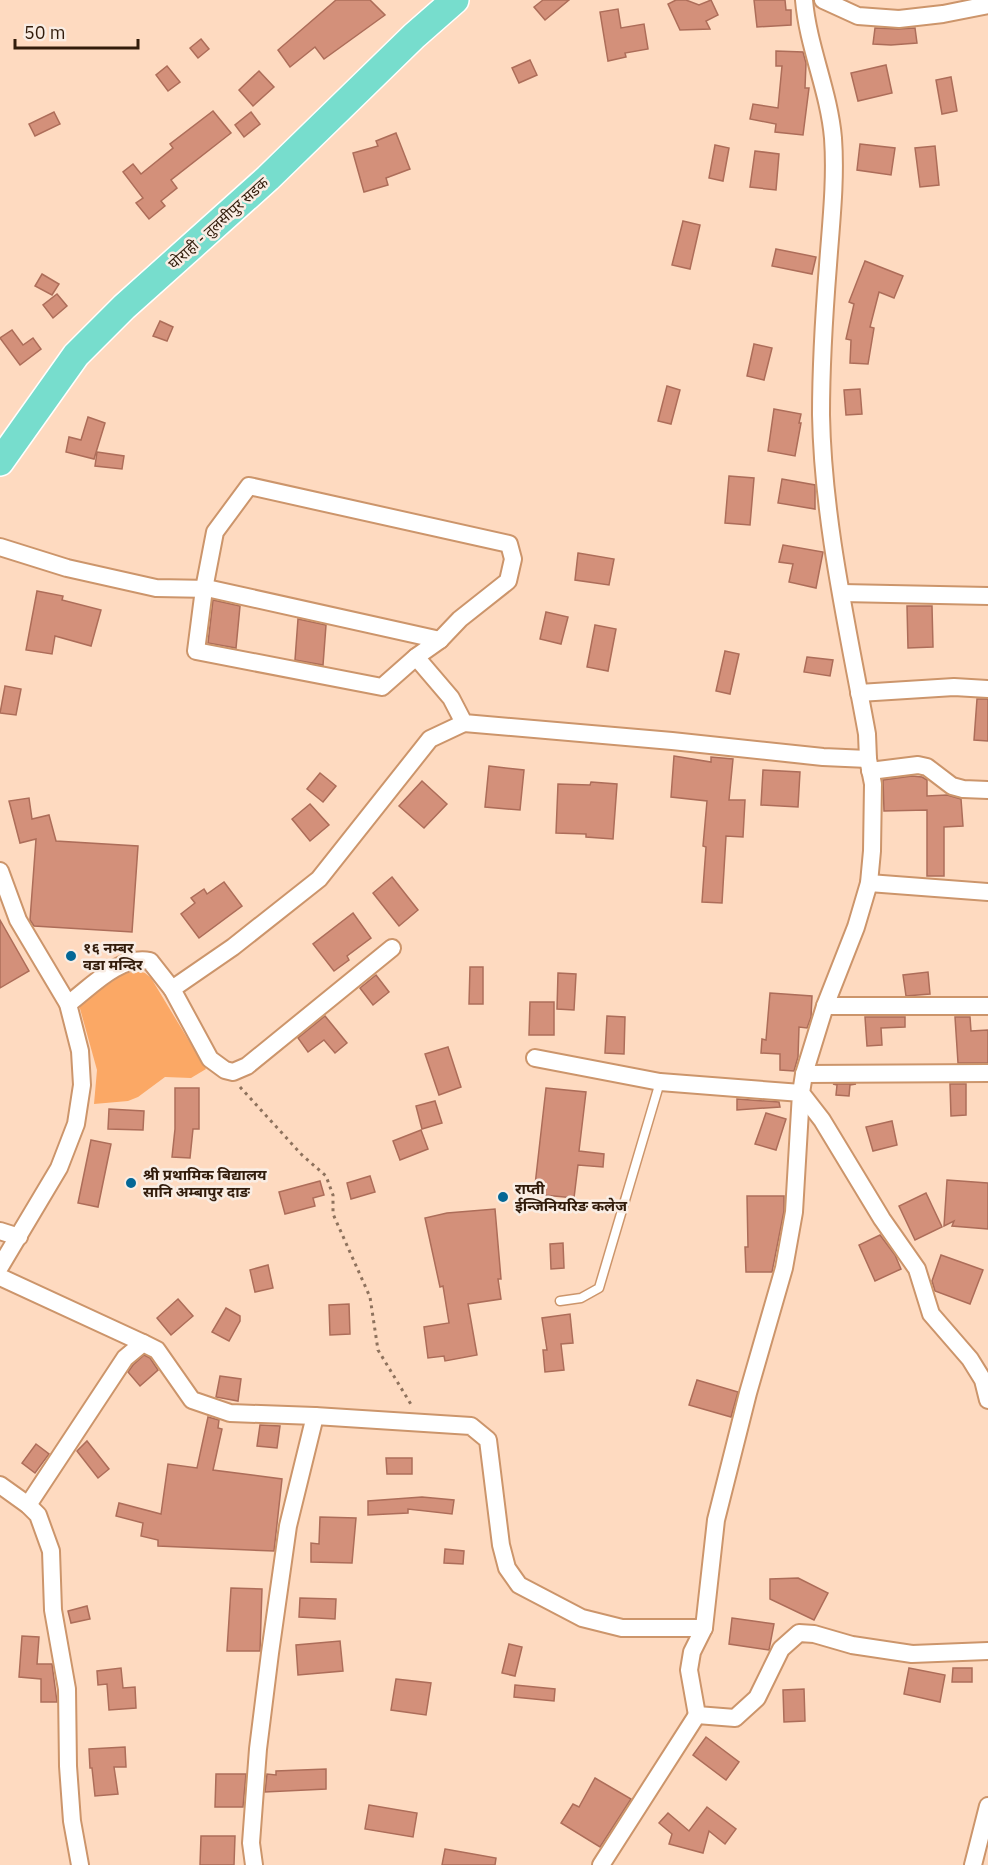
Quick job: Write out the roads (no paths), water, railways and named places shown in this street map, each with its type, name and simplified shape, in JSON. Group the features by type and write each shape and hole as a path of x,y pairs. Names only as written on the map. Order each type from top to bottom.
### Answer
{"main road":[{"name":"घोराही - तुलसीपुर सडक","path":"0,462 76,355 124,307 268,178 414,36 455,0"}],"street":[{"path":"601,1865 697,1715 689,1670 692,1652 704,1628 716,1520 748,1393 784,1268 795,1212 804,1074 825,1006 856,927 869,883 873,784 867,734 827,512 821,416 823,325 834,189 833,137 806,19 804,0"},
{"path":"823,0 858,16 899,19 943,14 988,4"},
{"path":"249,486 509,544 513,559 508,581 460,619 440,640 416,657 382,687 196,651 204,589 215,532 249,486"},
{"path":"0,548 67,568 156,588 204,589 440,640"},
{"path":"842,593 988,596"},
{"path":"416,657 452,698 464,723"},
{"path":"859,693 954,687 988,689"},
{"path":"172,989 233,947 319,879 430,740 464,723 672,741 823,757 869,765 918,765 927,767 952,786 988,790"},
{"path":"0,871 18,920 68,1004 80,1051 82,1085 76,1124 59,1168 0,1268"},
{"path":"869,883 988,892"},
{"path":"68,1004 117,967 138,959 150,961 172,989 210,1059 225,1070 233,1072 248,1066 392,948"},
{"path":"825,1006 988,1006"},
{"path":"535,1058 660,1082 801,1094 822,1120 882,1219 917,1269 931,1314 970,1359 983,1380 988,1400"},
{"path":"804,1074 988,1073"},
{"path":"0,1231 19,1237"},
{"path":"0,1277 157,1350 192,1400 230,1413 471,1426 488,1440 501,1545 507,1568 519,1585 582,1618 622,1628 704,1628"},
{"path":"28,1504 125,1358 143,1343"},
{"path":"254,1865 251,1844 257,1761 273,1629 288,1526 315,1416"},
{"path":"0,1485 28,1504 38,1515 51,1551 53,1610 67,1689 68,1766 72,1821 80,1865"},
{"path":"697,1715 735,1718 757,1698 781,1649 799,1633 814,1634 852,1645 912,1654 988,1651"},
{"path":"973,1865 988,1806"}],"lane":[{"path":"560,1302 581,1298 599,1288 660,1082"}],"place":[{"name":"१६ नम्बर वडा मन्दिर","path":"71,956"},
{"name":"श्री प्रथामिक बिद्यालय सानि अम्बापुर दाङ","path":"131,1183"},
{"name":"राप्ती ईन्जिनियरिङ कलेज","path":"503,1197"}]}
